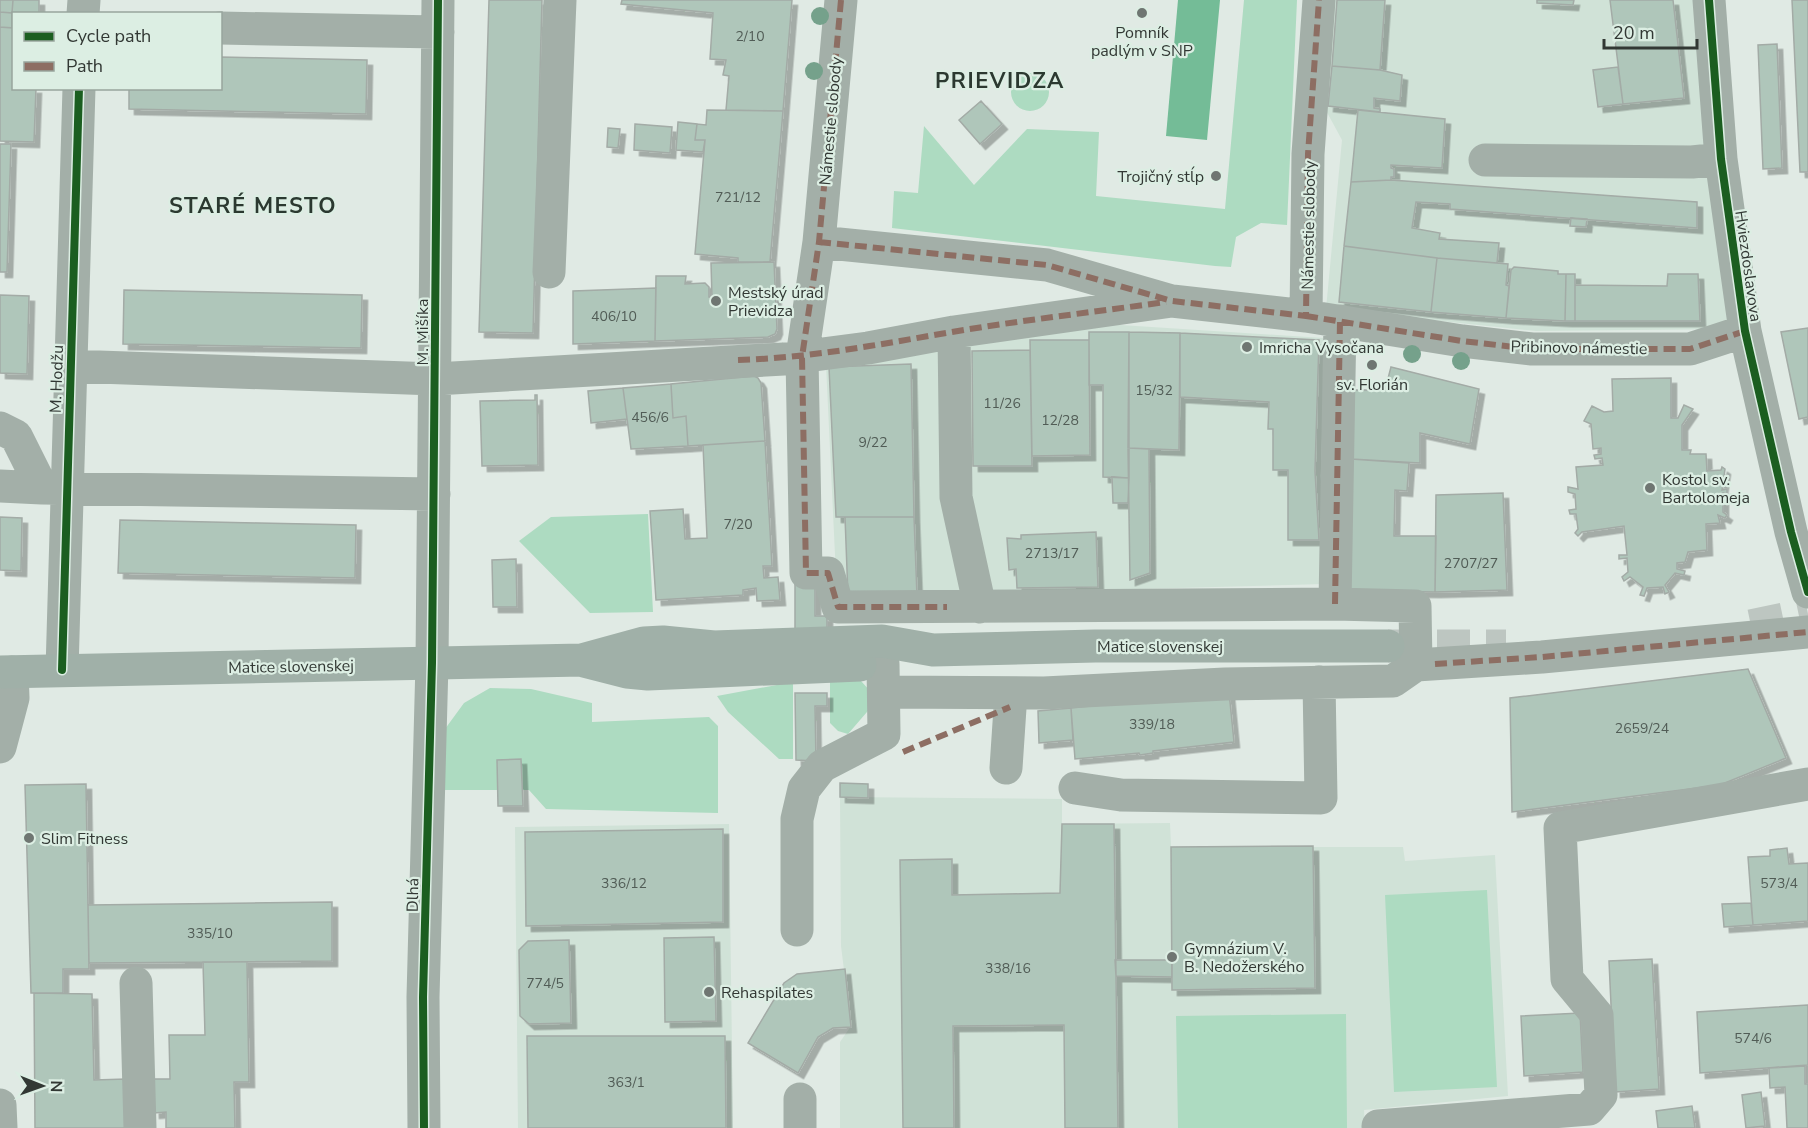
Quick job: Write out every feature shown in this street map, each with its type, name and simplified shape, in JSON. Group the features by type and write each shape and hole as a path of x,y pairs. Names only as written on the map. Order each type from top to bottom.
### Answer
{"main road":[{"name":"Matice slovenskej","path":"6,672 582,660 644,643 663,642 714,647 882,641 933,650 1095,646 1388,646"},
{"name":"Matice slovenskej","path":"582,660 627,672 648,674 884,678 933,650"}],"street":[{"name":"M. Mišíka","path":"432,663 438,0"},
{"path":"549,272 560,0"},
{"name":"Námestie slobody","path":"841,0 819,242 802,357 806,573 828,573 838,607 980,607"},
{"name":"Námestie slobody","path":"1306,316 1308,154 1319,0"},
{"name":"Hviezdoslavova","path":"1709,0 1721,159 1745,332 1791,532 1808,592"},
{"path":"222,28 438,32"},
{"name":"M. Hodžu","path":"62,670 54,488 70,366 79,90"},
{"path":"1485,160 1692,162 1721,159"},
{"path":"819,242 1047,264 1172,301 1306,316"},
{"path":"70,366 435,380 802,357 868,348 954,332 1172,301"},
{"name":"Pribinovo námestie","path":"1306,316 1462,341 1532,349 1690,349 1745,332"},
{"path":"1335,604 1340,321"},
{"path":"954,332 956,497 980,607 1335,604 1415,606 1426,665"},
{"path":"0,428 16,436 54,488"},
{"path":"0,486 434,494"},
{"path":"797,930 797,819 804,789 822,766 884,735 884,678 1011,693 1225,684 1393,681 1426,665 1531,658 1808,632"},
{"name":"Dlhá","path":"424,1128 423,997 432,663"},
{"path":"0,747 13,698 6,672"},
{"path":"1075,789 1121,795 1321,798 1319,682"},
{"path":"1006,768 1011,693"},
{"path":"1378,1126 1589,1109 1601,1095 1597,1015 1567,979 1560,828 1808,784"},
{"path":"136,983 140,1128"},
{"path":"0,1105 2,1128"}],"shaded area":[{"path":"1178,0 1220,0 1207,140 1166,136"},
{"path":"1244,0 1297,0 1287,225 1261,223 1236,237 1231,267 892,228 894,191 918,193 924,126 974,185 1027,129 1099,132 1096,196 1225,209"},
{"path":"1332,0 1696,0 1729,329 1536,331 1326,309 1342,140 1323,105"},
{"path":"1030,73 1044,78 1049,92 1044,106 1030,111 1016,106 1011,92 1016,78"},
{"path":"1074,322 1323,338 1324,584 837,597 826,365"},
{"path":"648,514 653,612 590,613 519,541 551,517"},
{"path":"830,681 861,681 871,692 873,705 848,734 838,731 830,723"},
{"path":"793,682 793,759 779,759 728,712 717,696"},
{"path":"490,688 531,689 592,703 592,722 709,717 718,726 718,813 546,809 529,790 444,790 445,729 464,703"},
{"name":"Gymnázium V. B. Nedožerského","path":"840,797 1062,799 1062,824 1170,823 1171,847 1403,847 1405,861 1495,855 1508,1096 1364,1110 1365,1128 840,1128 840,1042 851,1026 841,946"},
{"path":"729,824 733,1128 518,1128 515,827"},
{"path":"1487,890 1497,1087 1394,1092 1385,895"},
{"path":"1346,1014 1347,1128 1178,1128 1176,1016"}],"building":[{"path":"0,0 13,0 12,13 0,12"},
{"path":"13,0 39,0 39,12 12,12"},
{"path":"489,0 542,0 533,333 479,332"},
{"path":"622,0 792,0 783,111 726,110 729,76 723,75 726,60 710,59 713,13 621,4"},
{"path":"1337,0 1385,0 1380,70 1332,66"},
{"path":"1537,0 1574,0 1573,5 1537,3"},
{"path":"1610,0 1673,0 1684,98 1623,104"},
{"path":"1792,0 1808,0 1808,172 1800,172"},
{"path":"0,12 12,13 12,28 0,27"},
{"path":"0,27 12,28 12,90 36,90 34,142 0,141"},
{"path":"1777,44 1782,168 1763,169 1758,45"},
{"path":"222,57 367,60 366,114 129,109 129,90 222,90"},
{"path":"1332,66 1380,70 1402,75 1400,101 1374,98 1374,108 1380,109 1380,112 1328,106"},
{"path":"1618,67 1623,104 1598,107 1593,70"},
{"path":"981,101 1002,124 980,144 959,120"},
{"path":"707,110 783,111 770,262 738,262 738,258 695,254 705,140 695,140 697,124 706,125"},
{"path":"1358,110 1445,119 1442,168 1391,165 1394,169 1394,177 1391,177 1391,180 1351,182"},
{"path":"678,122 697,124 695,140 705,140 703,152 676,150"},
{"path":"635,124 672,127 670,153 634,150"},
{"path":"608,128 620,129 618,148 607,147"},
{"path":"0,144 11,144 7,272 0,272"},
{"path":"1391,180 1697,202 1697,228 1450,209 1450,204 1416,202 1412,228 1440,233 1439,239 1499,243 1497,263 1344,246 1351,182"},
{"path":"1571,218 1587,219 1586,227 1570,226"},
{"path":"1344,246 1437,258 1431,312 1339,302"},
{"path":"1437,258 1508,264 1506,285 1509,286 1506,318 1431,312"},
{"name":"Mestský úrad Prievidza","path":"774,262 777,329 775,334 768,337 655,341 656,276 686,276 685,284 705,283 709,287 709,297 712,297 711,263"},
{"path":"1514,267 1558,271 1558,274 1566,274 1565,321 1506,318 1511,270"},
{"path":"1566,274 1575,274 1575,321 1565,321"},
{"path":"1668,274 1698,274 1700,321 1575,321 1575,285 1667,286"},
{"path":"656,288 655,341 573,344 573,291"},
{"path":"124,290 362,295 361,348 123,344"},
{"path":"0,295 29,296 27,374 0,373"},
{"path":"1808,328 1808,417 1799,419 1781,332"},
{"path":"1089,332 1129,332 1129,478 1103,477 1103,385 1089,385"},
{"path":"1129,332 1180,333 1179,450 1128,448"},
{"path":"1180,333 1319,340 1315,471 1319,540 1288,540 1288,470 1273,470 1273,429 1268,429 1269,402 1180,397"},
{"path":"1030,340 1089,340 1090,455 1032,456"},
{"path":"1030,350 1032,466 973,466 972,351"},
{"path":"911,364 914,517 836,517 829,367"},
{"path":"1391,367 1479,389 1470,444 1420,433 1420,463 1351,459 1350,390 1385,390"},
{"path":"754,376 761,383 765,441 688,446 686,416 673,418 671,384"},
{"name":"Kostol sv. Bartolomeja","path":"1671,378 1671,418 1678,418 1684,405 1693,409 1682,425 1682,450 1691,450 1690,454 1706,454 1707,471 1721,470 1722,467 1725,469 1722,490 1727,489 1727,493 1723,493 1723,512 1727,515 1725,518 1718,515 1720,523 1706,524 1707,550 1688,552 1685,562 1677,563 1677,569 1685,571 1684,575 1675,573 1665,585 1669,592 1665,594 1663,587 1647,588 1644,596 1640,595 1643,587 1630,577 1624,581 1622,577 1628,572 1627,558 1619,559 1619,555 1627,555 1624,526 1582,532 1578,536 1575,533 1578,529 1576,514 1570,514 1569,510 1576,509 1575,494 1568,492 1568,487 1578,489 1576,467 1603,465 1602,458 1595,459 1594,455 1601,454 1601,448 1593,449 1591,424 1584,421 1592,406 1604,412 1613,411 1612,379"},
{"path":"671,384 673,418 686,416 688,446 631,449 623,388"},
{"path":"623,388 627,419 591,423 588,391"},
{"path":"535,395 537,395 538,465 482,466 480,401 535,400"},
{"path":"765,441 772,566 763,566 764,578 778,577 780,600 757,601 756,588 743,590 743,595 656,600 650,511 683,509 685,539 707,538 703,445"},
{"path":"1128,448 1149,449 1150,573 1130,580"},
{"path":"1351,459 1409,463 1407,491 1395,490 1394,536 1436,536 1435,592 1346,591"},
{"path":"1112,477 1129,478 1128,503 1113,503"},
{"path":"1503,493 1507,590 1435,592 1436,495"},
{"path":"0,517 22,518 21,571 0,570"},
{"path":"845,517 914,517 917,596 848,596"},
{"path":"120,520 356,525 355,578 118,573"},
{"path":"1096,532 1098,587 1017,588 1016,569 1009,570 1007,538 1021,539 1021,535"},
{"path":"516,559 517,607 493,607 492,560"},
{"path":"795,578 815,578 815,616 827,616 827,629 795,629"},
{"path":"1748,669 1786,758 1720,785 1512,812 1510,698"},
{"path":"1229,692 1234,742 1153,751 1153,753 1140,755 1139,753 1075,759 1071,708"},
{"path":"795,693 827,693 827,706 815,706 816,761 796,760"},
{"path":"1071,708 1073,740 1039,743 1038,711"},
{"path":"521,759 523,806 498,806 497,760"},
{"path":"840,783 868,784 868,798 840,797"},
{"path":"86,784 89,969 63,969 63,993 31,993 25,785"},
{"path":"1062,824 1114,824 1118,1128 1065,1128 1064,1025 953,1026 954,1128 903,1128 900,860 952,859 952,895 1060,893"},
{"path":"723,829 723,922 526,926 525,832"},
{"path":"1313,846 1315,988 1172,990 1171,847"},
{"path":"1787,848 1789,864 1808,863 1808,921 1753,925 1748,857 1770,856 1770,850"},
{"path":"332,902 332,961 89,963 88,905"},
{"path":"1751,903 1753,925 1724,927 1722,904"},
{"path":"714,937 716,1021 665,1022 664,938"},
{"path":"569,940 571,1023 529,1024 520,1016 519,950 528,941"},
{"path":"1652,959 1659,1089 1615,1092 1609,961"},
{"path":"1115,960 1172,960 1172,977 1116,976"},
{"path":"203,962 247,962 249,1082 234,1082 235,1128 166,1128 166,1112 154,1113 153,1079 170,1079 169,1035 205,1035"},
{"path":"845,969 851,1027 833,1028 818,1037 798,1073 748,1043 784,983 797,974"},
{"path":"34,993 92,994 94,1080 126,1079 127,1128 35,1128"},
{"path":"1808,1005 1808,1065 1700,1073 1697,1012"},
{"path":"1580,1013 1583,1072 1524,1076 1521,1016"},
{"path":"527,1036 725,1036 726,1128 528,1128"},
{"path":"1805,1066 1805,1084 1808,1084 1808,1128 1787,1128 1785,1087 1770,1088 1769,1068"},
{"path":"1761,1092 1765,1126 1746,1128 1742,1095"},
{"path":"1692,1106 1695,1128 1658,1128 1656,1111"}],"tunnel":[{"path":"1751,626 1808,614"},
{"path":"1388,646 1506,646"}],"marked path":[{"path":"841,0 819,242 802,357 806,573 828,573 838,607 947,607"},
{"path":"819,242 1047,265 1172,301 1306,316 1308,154 1319,0"},
{"path":"738,360 765,359 872,346 1005,324 1166,302"},
{"path":"1306,316 1462,341 1532,349 1690,349 1745,331"},
{"path":"1335,604 1340,321"},
{"path":"1435,664 1542,657 1808,632"},
{"path":"903,752 1010,707"}],"cycle path":[{"path":"424,1128 423,997 432,663 438,0"},
{"path":"1709,0 1721,159 1745,331 1791,532 1808,592"},
{"path":"62,670 79,90"}],"place":[{"name":"Pomník padlým v SNP","path":"1142,13"},
{"name":"Trojičný stĺp","path":"1216,176"},
{"name":"Mestský úrad Prievidza","path":"716,301"},
{"name":"Imricha Vysočana","path":"1247,347"},
{"name":"sv. Florián","path":"1372,365"},
{"name":"Kostol sv. Bartolomeja","path":"1650,488"},
{"name":"Slim Fitness","path":"29,838"},
{"name":"Gymnázium V. B. Nedožerského","path":"1172,957"},
{"name":"Rehaspilates","path":"709,992"}],"district":[{"name":"PRIEVIDZA","path":"1000,80"},
{"name":"STARÉ MESTO","path":"253,205"}]}
